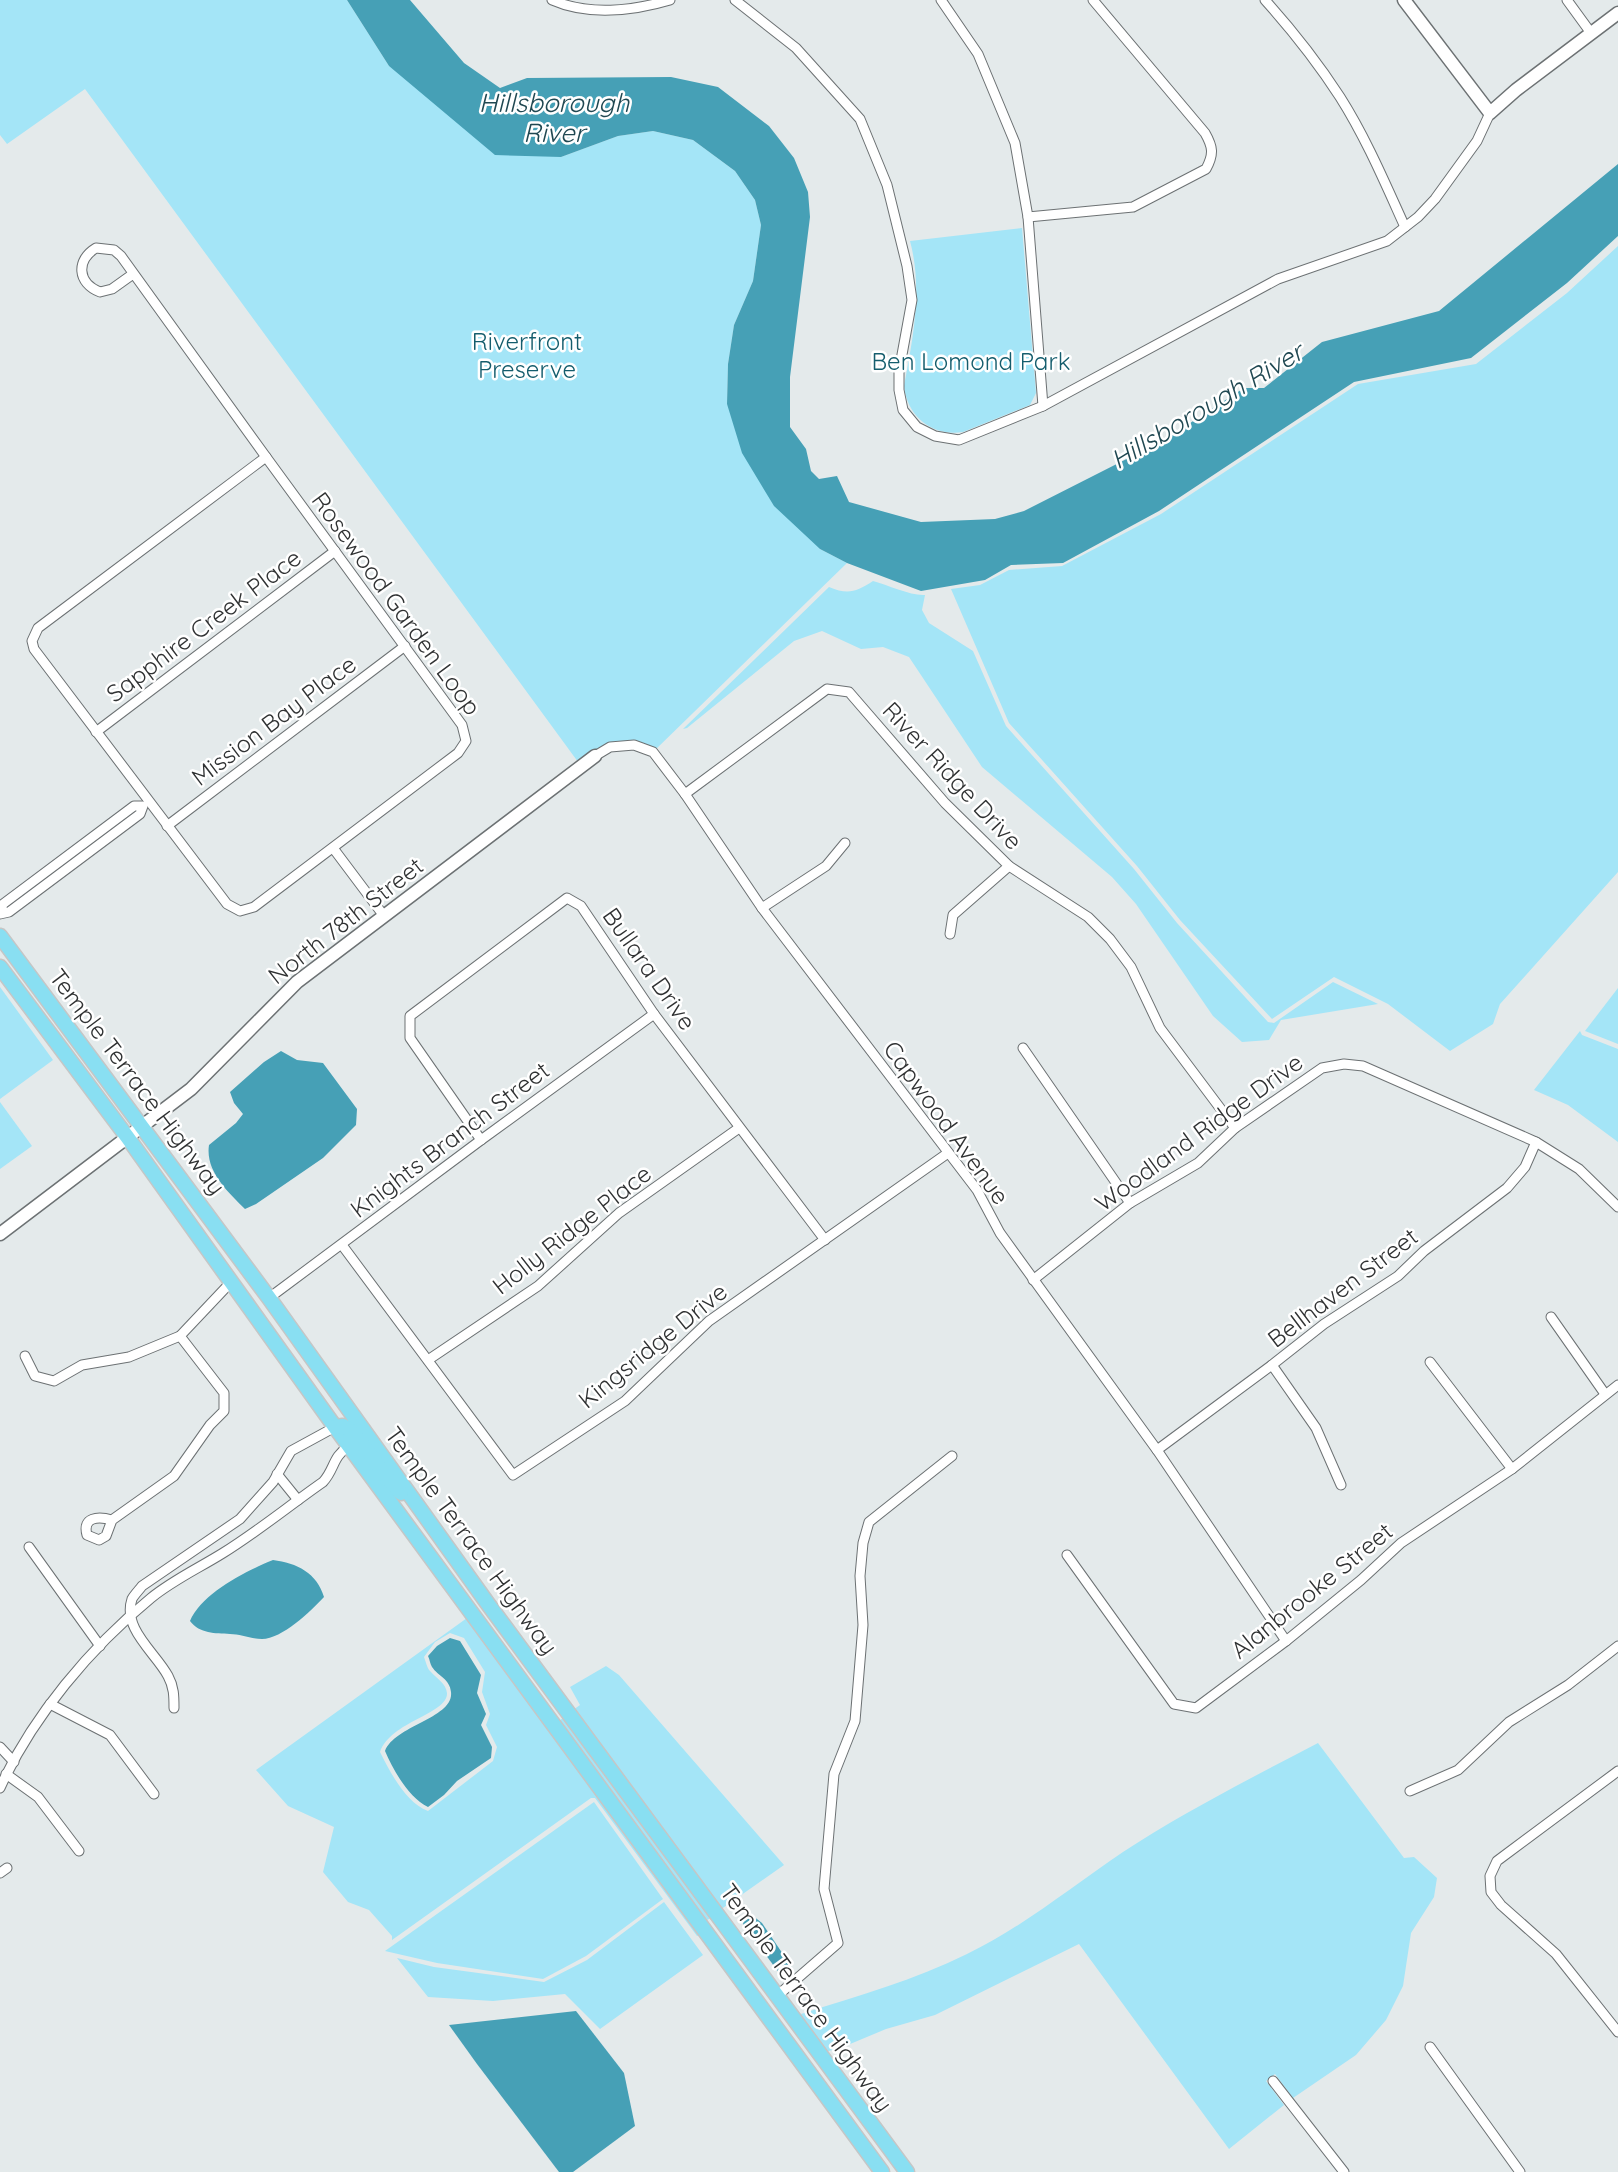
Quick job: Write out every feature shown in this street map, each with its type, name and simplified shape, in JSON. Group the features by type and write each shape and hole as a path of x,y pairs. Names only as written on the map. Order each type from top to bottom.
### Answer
{"main road":[{"name":"Temple Terrace Highway","path":"0,936 269,1298 522,1650 906,2172"},
{"name":"Temple Terrace Highway","path":"0,967 128,1138 335,1427 882,2172"},
{"path":"253,1311 269,1298"},
{"path":"335,1427 342,1426 352,1433 389,1482 416,1504"},
{"path":"507,1662 522,1650"},
{"path":"703,1930 719,1917"}],"street":[{"path":"552,0 602,12 670,0"},
{"path":"735,0 796,48 860,119 887,185 907,266 912,300 899,370 899,390 904,410 917,427 935,436 959,440 1043,406 1278,279 1387,241 1435,199 1477,141 1490,113 1618,13"},
{"path":"942,0 978,54 1015,144 1028,217 1043,406"},
{"path":"1028,217 1133,206 1206,169 1212,158 1212,147 1205,133 1093,0"},
{"path":"1265,0 1289,27 1340,97 1368,146 1405,227"},
{"path":"1404,0 1490,113"},
{"path":"1566,0 1591,33"},
{"name":"Rosewood Garden Loop","path":"133,274 112,289 100,292 87,284 82,277 83,258 96,248 106,247 121,256 462,725 466,741 458,753 254,908 240,911 232,908 167,825"},
{"path":"167,825 146,804 34,649 32,641 38,628 266,457"},
{"name":"Sapphire Creek Place","path":"96,732 335,551"},
{"name":"Mission Bay Place","path":"167,825 405,646"},
{"name":"River Ridge Drive","path":"685,794 827,689 849,692 945,803 1009,866 1088,917 1110,939 1131,967 1160,1028 1235,1128"},
{"name":"Capwood Avenue","path":"595,756 610,747 634,745 653,752 685,794 762,908 977,1190 1000,1233 1157,1450 1286,1641"},
{"name":"North 78th Street","path":"0,1234 191,1089 297,982 595,756"},
{"path":"0,913 9,912 87,848 140,814 146,804"},
{"path":"762,908 826,866 845,843"},
{"path":"333,848 384,916"},
{"path":"950,934 953,915 1009,866"},
{"name":"Bullara Drive","path":"481,1140 410,1038 410,1016 567,898 582,906 654,1014 825,1240"},
{"name":"Knights Branch Street","path":"269,1298 654,1014"},
{"path":"1023,1048 1130,1203"},
{"name":"Woodland Ridge Drive","path":"1033,1280 1130,1203 1198,1163 1235,1128 1322,1068 1344,1065 1363,1066 1536,1142 1578,1169 1618,1207"},
{"name":"Holly Ridge Place","path":"428,1360 538,1286 619,1213 739,1128"},
{"name":"Bellhaven Street","path":"1157,1450 1324,1324 1398,1276 1424,1251 1507,1188 1525,1167 1536,1142"},
{"name":"Kingsridge Drive","path":"342,1245 513,1475 625,1401 709,1321 948,1153"},
{"path":"25,1356 36,1376 54,1381 82,1364 129,1357 180,1336 232,1282"},
{"path":"1551,1317 1605,1394"},
{"path":"112,1520 174,1476 210,1425 224,1411 225,1393 180,1336"},
{"path":"1430,1362 1512,1469"},
{"path":"1272,1365 1316,1428 1340,1485"},
{"name":"Alanbrooke Street","path":"1067,1555 1174,1704 1196,1708 1286,1641 1361,1580 1401,1543 1512,1469 1618,1385"},
{"path":"174,1708 174,1690 168,1675 135,1631 132,1599 142,1586 240,1519 259,1500 291,1451 335,1427"},
{"path":"0,1788 50,1704 100,1646 132,1615 178,1578 225,1552 323,1482 330,1474 335,1457 349,1446"},
{"path":"777,1996 838,1943 824,1889 834,1774 855,1721 863,1625 860,1576 863,1543 869,1522 952,1456"},
{"path":"277,1474 298,1500"},
{"path":"29,1547 100,1646"},
{"path":"1410,1791 1458,1770 1509,1722 1568,1685 1618,1646"},
{"path":"50,1704 110,1735 154,1794"},
{"path":"0,1747 14,1762"},
{"path":"1618,1771 1497,1861 1490,1876 1491,1892 1501,1905 1556,1954 1618,2032"},
{"path":"6,1774 38,1797 79,1851"},
{"path":"1430,2047 1520,2172"},
{"path":"1273,2081 1344,2172"}],"green space":[{"name":"Riverfront Preserve","path":"0,0 347,0 389,66 561,157 618,136 653,131 693,140 735,171 755,200 761,225 753,281 734,325 728,364 727,404 820,549 847,563 653,752 631,746 615,747 581,766 85,89 7,144 0,135"},
{"name":"Ben Lomond Park","path":"1022,228 1036,393 1030,405 963,432 952,433 932,428 910,407 904,386 916,295 910,241"},
{"path":"1618,246 1618,872 1500,1004 1493,1024 1450,1051 1388,1004 1334,977 1272,1019 1180,920 1137,866 1009,723 951,589 980,585 1009,570 1062,566 1161,514 1358,384 1476,364 1567,293"},
{"path":"873,581 925,595 922,610 929,623 973,651 1006,726 1134,869 1177,923 1268,1022 1274,1023 1333,982 1378,1004 1281,1020 1269,1040 1242,1042 1213,1016 1136,904 1112,877 982,767 909,657 883,647 861,649 822,631 794,641 683,729 829,587 852,591"},
{"path":"0,987 53,1060 0,1099"},
{"path":"1618,988 1618,1044 1585,1031"},
{"path":"1580,1031 1582,1035 1618,1049 1618,1142 1568,1105 1534,1090"},
{"path":"0,1102 32,1146 0,1169"},
{"path":"467,1618 700,1935 697,1936 595,1798 591,1798 392,1940 392,1936 369,1910 348,1902 323,1872 334,1827 288,1806 256,1770","holes":["450,1633 464,1638 485,1672 482,1692 490,1714 486,1725 497,1747 493,1761 428,1811 406,1794 380,1752 386,1741 395,1733 445,1700 445,1686 429,1670 424,1657 435,1642"]},
{"path":"606,1666 619,1675 784,1865 720,1910 573,1710 580,1705 570,1687"},
{"path":"564,1717 712,1917 704,1922 558,1722"},
{"path":"1318,1743 1404,1858 1414,1857 1437,1878 1434,1897 1411,1933 1403,1986 1386,2020 1356,2055 1293,2098 1275,2074 1266,2081 1284,2105 1229,2149 1079,1944 935,2015 886,2029 843,2047 825,2052 803,2022 801,2014 906,1980 988,1943 1146,1837"},
{"path":"594,1802 663,1899 586,1956 543,1979 437,1963 385,1951"},
{"path":"664,1902 703,1955 600,2029 565,1994 493,2001 428,1997 397,1958 434,1967 544,1982 587,1960"}],"water":[{"name":"Hillsborough River","path":"347,0 410,0 464,63 500,88 527,78 671,77 718,87 769,126 794,158 808,192 810,217 790,377 790,427 806,449 811,471 819,479 837,476 849,502 921,522 995,519 1024,511 1164,440 1244,388 1264,388 1322,342 1439,311 1618,164 1618,236 1567,283 1471,358 1354,382 1159,511 1063,563 1011,565 985,580 921,591 847,563 820,549 774,506 742,453 727,404 728,364 734,325 753,281 761,225 755,200 735,171 693,140 653,131 618,136 561,157 495,155 389,66"},
{"path":"281,1051 297,1060 323,1063 357,1109 356,1125 323,1158 245,1209 214,1172 209,1145 243,1114 234,1103 230,1092"},
{"path":"273,1560 305,1571 316,1582 324,1597 296,1623 270,1638 262,1639 208,1632 190,1621 214,1592 250,1570"},
{"path":"450,1638 460,1641 481,1675 477,1693 486,1714 481,1725 492,1747 491,1758 457,1781 428,1807 408,1790 385,1751 400,1734 443,1709 449,1701 451,1692 448,1684 432,1667 428,1656"},
{"path":"753,1916 762,1923 793,1969 786,1978 782,1977 743,1924 745,1917"},
{"path":"576,2011 624,2073 635,2126 573,2172 559,2172 449,2025"}]}
